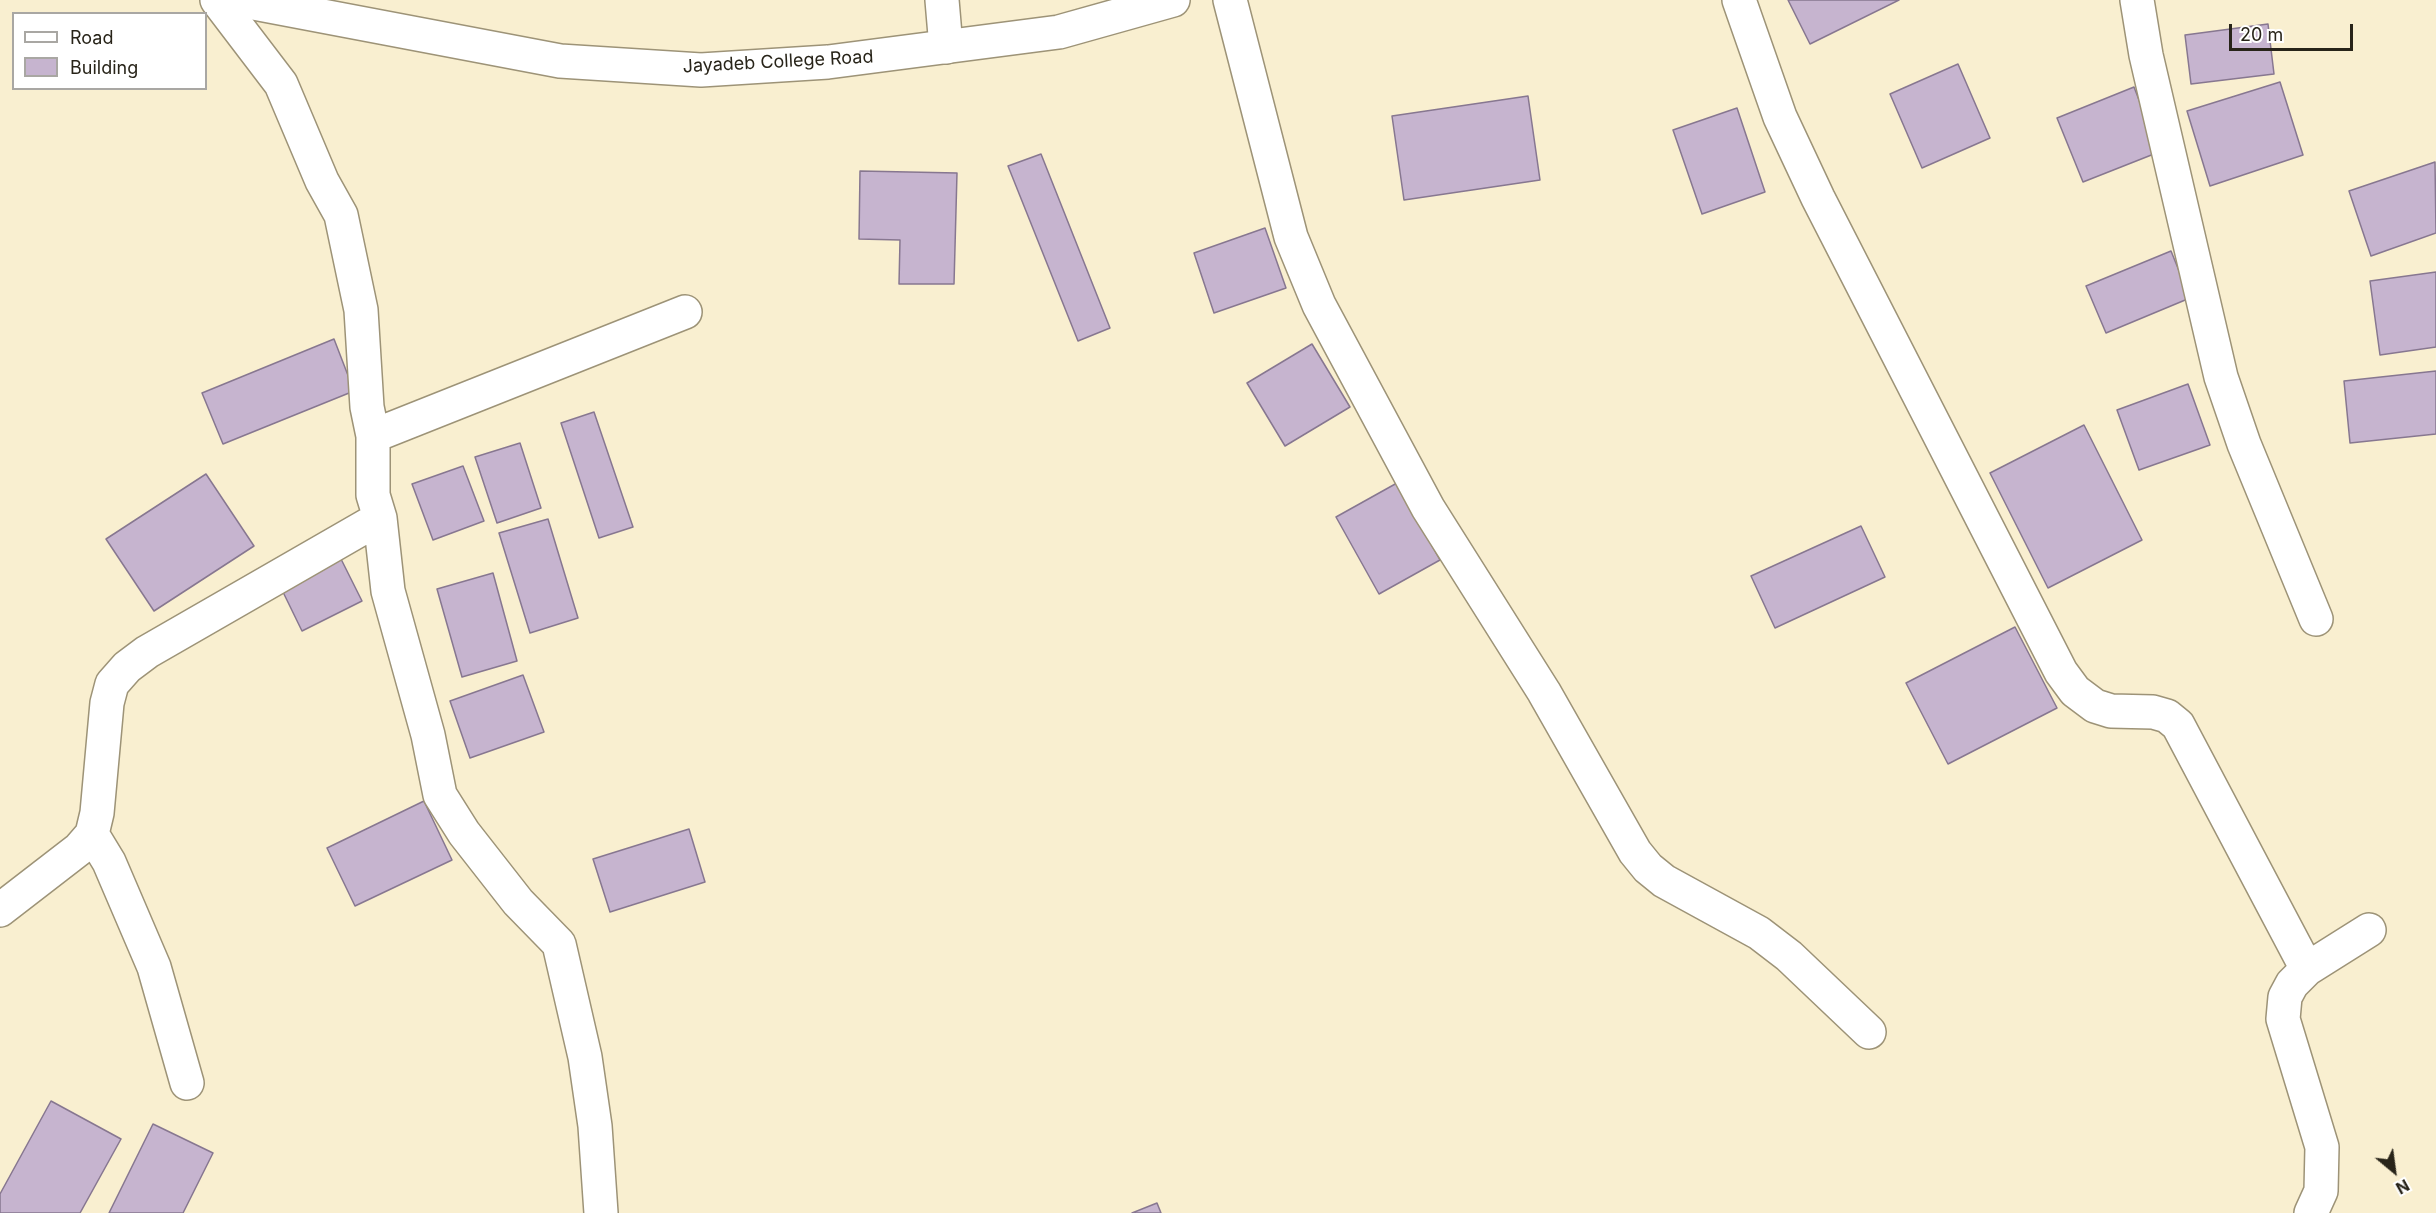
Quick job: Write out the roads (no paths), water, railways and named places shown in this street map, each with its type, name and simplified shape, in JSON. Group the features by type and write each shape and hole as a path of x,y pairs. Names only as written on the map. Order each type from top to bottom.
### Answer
{"street":[{"path":"217,0 281,84 322,182 341,215 361,310 367,407 373,436 373,495 380,518 388,591 428,735 440,795 464,833 518,902 559,944 585,1057 595,1126 601,1213"},
{"name":"Jayadeb College Road","path":"238,0 560,61 701,70 828,62 1059,32 1173,0"},
{"path":"942,0 945,47"},
{"path":"1230,0 1291,237 1319,305 1428,508 1544,692 1635,852 1648,868 1664,881 1759,933 1789,956 1869,1032"},
{"path":"1739,0 1780,117 1818,198 2061,672 2075,691 2095,706 2110,711 2153,712 2166,716 2178,725 2307,969"},
{"path":"2137,0 2146,55 2221,377 2244,444 2316,619"},
{"path":"373,436 685,312"},
{"path":"0,910 70,856 92,834 98,801 107,703 112,684 127,667 147,651 380,518"},
{"path":"92,834 109,862 154,967 187,1083"},
{"path":"2312,1213 2321,1191 2322,1147 2283,1019 2284,997 2292,984 2307,969 2369,930"}]}
